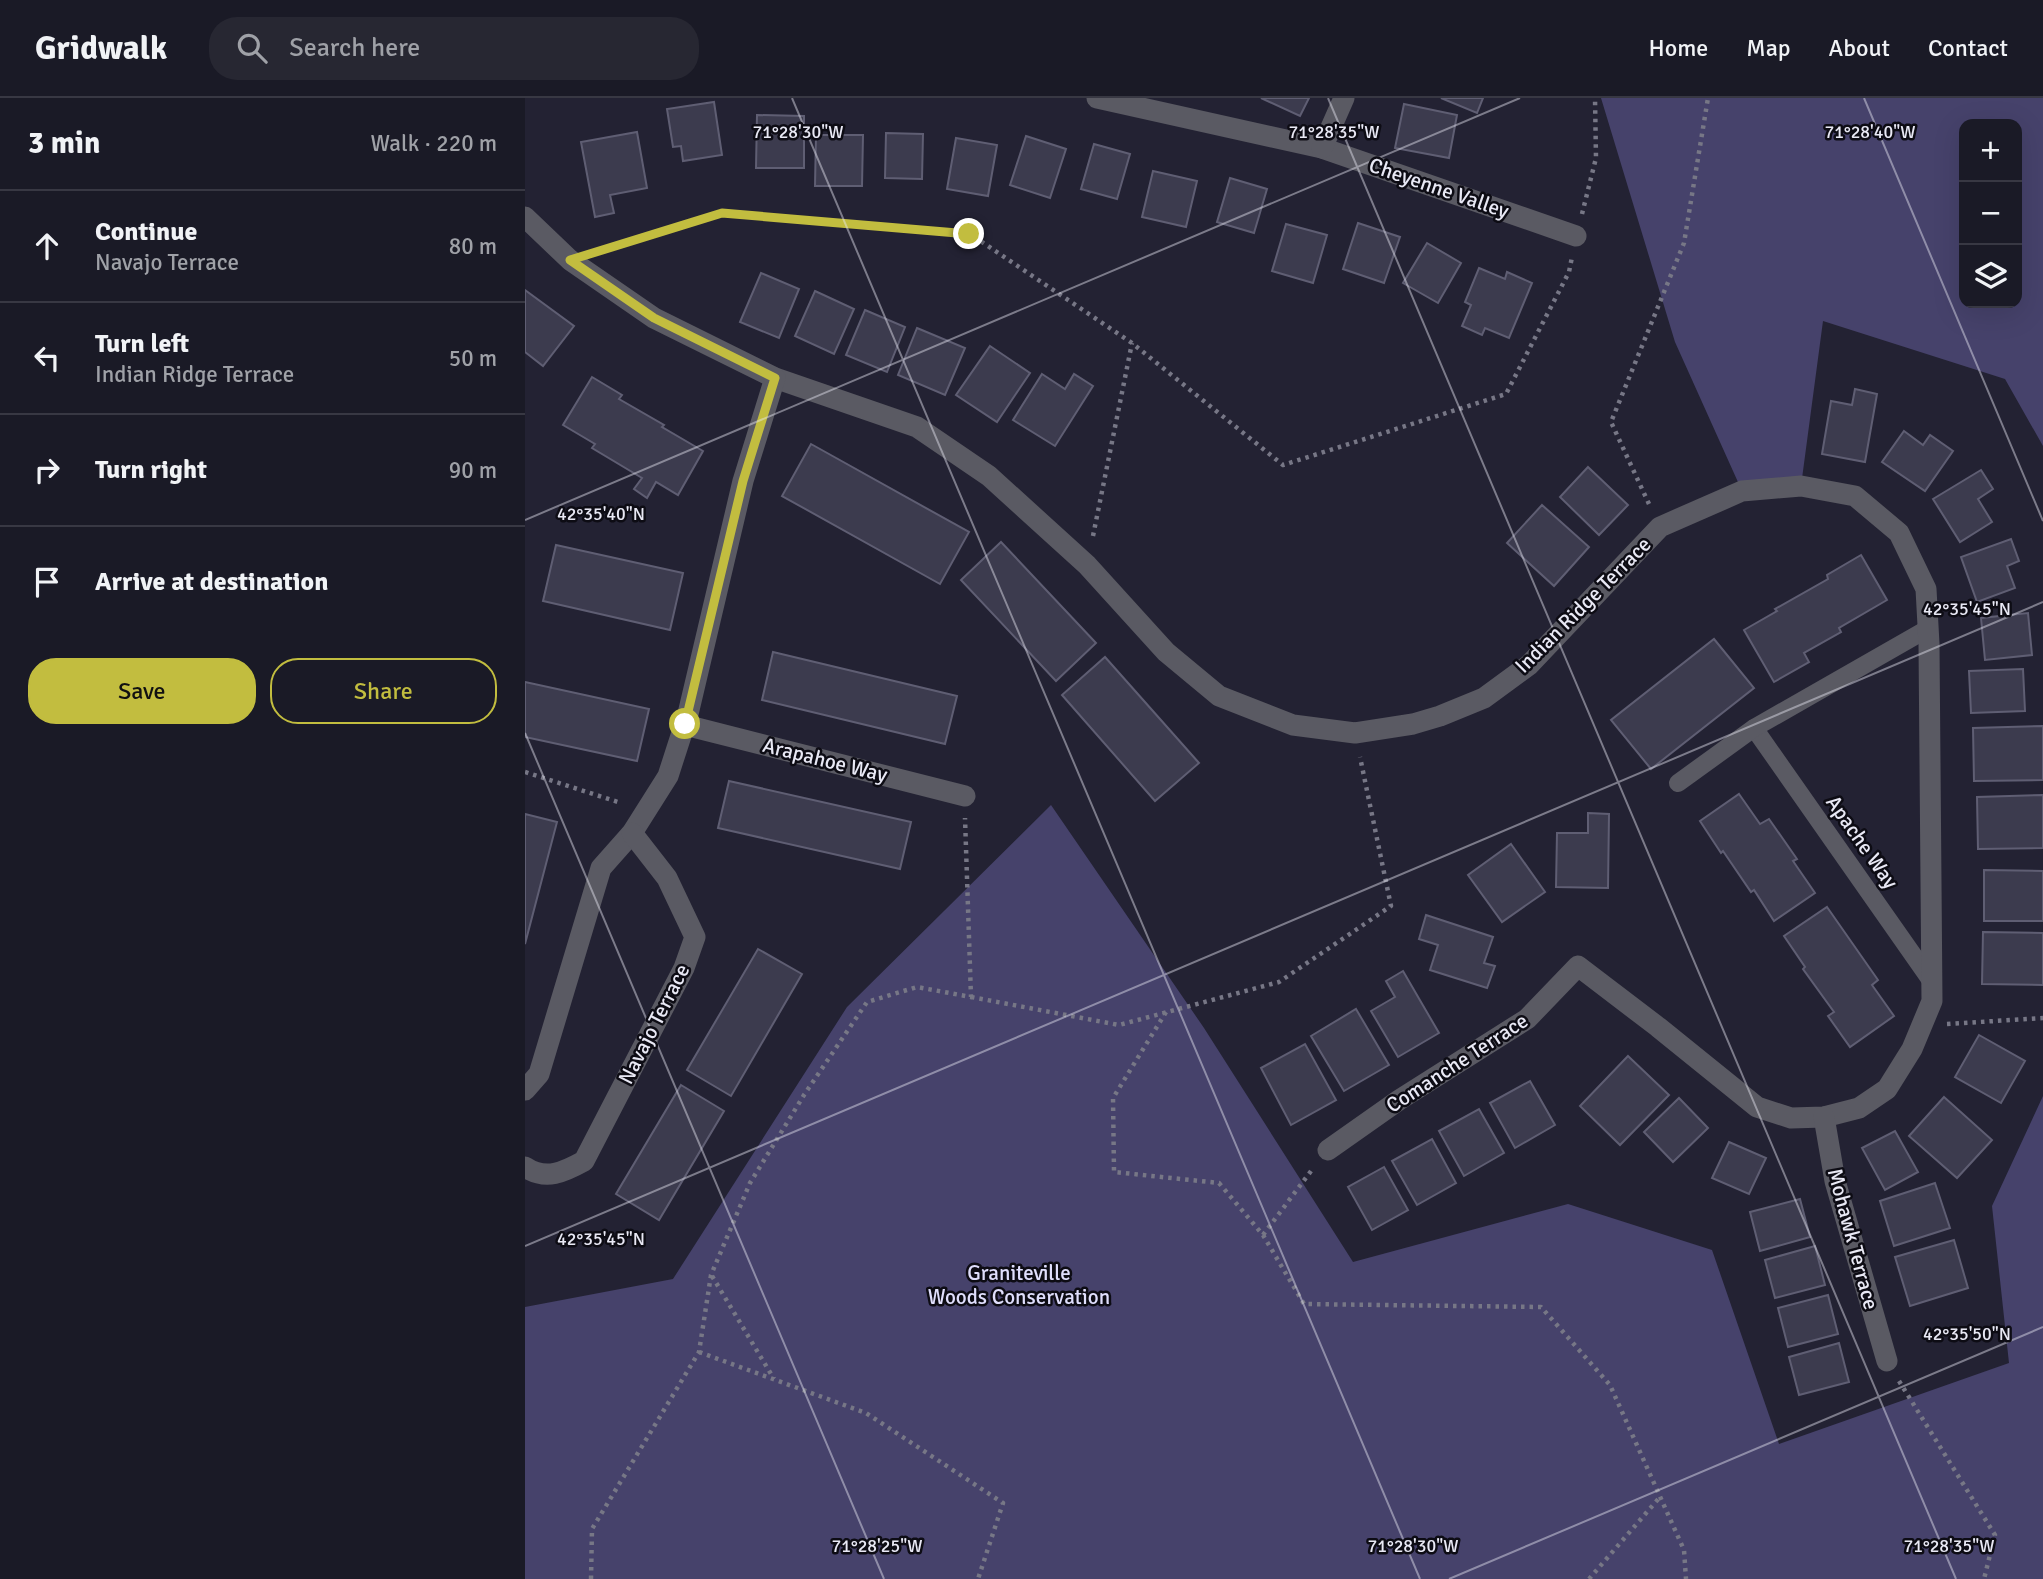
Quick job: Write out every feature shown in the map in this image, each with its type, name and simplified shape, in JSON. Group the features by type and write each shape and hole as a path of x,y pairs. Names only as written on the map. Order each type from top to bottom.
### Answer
{"street":[{"name":"Cheyenne Valley","path":"1097,98 1322,148 1576,236"},
{"path":"1322,148 1344,98"},
{"name":"Indian Ridge Terrace","path":"525,216 570,260 654,318 775,378 917,427 989,476 1087,565 1165,652 1219,696 1293,725 1355,733 1413,724 1484,698 1529,665 1660,527 1742,491 1801,486 1855,496 1899,533 1926,589 1929,628 1932,1002 1912,1049 1887,1089 1859,1108 1824,1117 1791,1118 1757,1107 1578,967"},
{"path":"525,1090 538,1074 601,868 632,833 668,776 685,724 743,481 775,378"},
{"name":"Arapahoe Way","path":"685,724 965,796"},
{"name":"Navajo Terrace","path":"525,1167 535,1174 562,1173 585,1161 684,968 695,937 667,878 632,833"},
{"name":"Comanche Terrace","path":"1328,1150 1399,1100 1527,1019 1578,967"},
{"name":"Mohawk Terrace","path":"1824,1117 1835,1181 1887,1361"}],"lane":[{"path":"1678,783 1754,728 1929,628"},
{"name":"Apache Way","path":"1754,728 1932,982"}],"path":[{"path":"570,260 722,213 969,234 1132,343 1283,464 1506,394 1569,272 1596,158 1595,98"},
{"path":"1660,527 1611,422 1684,243 1708,98"},
{"path":"1087,565 1132,343"},
{"path":"591,1579 592,1529 699,1352 711,1275 750,1183 804,1095 867,1002 917,987 1119,1025 1279,982 1391,906 1355,733"},
{"path":"525,772 646,811"},
{"path":"965,796 971,997"},
{"path":"1166,1012 1112,1098 1114,1172 1219,1183 1263,1235 1304,1304 1541,1307 1610,1385 1685,1550 1686,1579"},
{"path":"1922,1026 2043,1018"},
{"path":"1263,1235 1328,1150"},
{"path":"711,1275 774,1379"},
{"path":"699,1352 866,1413 1003,1503 978,1579"},
{"path":"1887,1361 1995,1535 1984,1579"},
{"path":"1589,1579 1660,1497"}],"green space":[{"path":"1601,98 2043,98 2043,446 2005,379 1823,321 1801,486 1742,491 1675,342"},
{"name":"Graniteville Woods Conservation","path":"1051,805 1204,1028 1353,1262 1568,1204 1712,1250 1779,1444 2009,1363 1992,1206 2043,1096 2043,1579 525,1579 525,1307 673,1279 847,1007"}],"building":[{"path":"1261,98 1309,98 1300,116"},
{"path":"1441,98 1483,98 1477,113"},
{"path":"714,102 722,155 683,161 681,146 673,147 667,109"},
{"path":"1404,104 1457,115 1449,158 1395,148"},
{"path":"757,115 804,116 804,168 756,168"},
{"path":"637,132 647,188 610,195 614,213 595,217 581,142"},
{"path":"886,133 923,134 922,179 885,178"},
{"path":"816,135 863,135 862,186 815,186"},
{"path":"1026,136 1066,149 1050,198 1010,185"},
{"path":"956,138 997,145 988,196 947,189"},
{"path":"1094,144 1130,154 1117,199 1081,189"},
{"path":"1153,171 1197,181 1186,227 1142,217"},
{"path":"1230,178 1267,189 1254,233 1217,222"},
{"path":"1358,223 1400,237 1384,283 1343,269"},
{"path":"1286,224 1327,235 1313,283 1272,271"},
{"path":"1427,243 1461,263 1438,303 1403,283"},
{"path":"1479,268 1505,279 1507,272 1532,283 1509,338 1485,328 1482,335 1462,326 1471,305 1465,302"},
{"path":"761,273 799,289 779,338 740,322"},
{"path":"525,290 574,326 543,366 525,352"},
{"path":"815,291 854,309 834,354 795,336"},
{"path":"865,310 905,327 887,372 846,355"},
{"path":"917,328 965,348 945,395 898,375"},
{"path":"990,346 1030,373 997,422 956,395"},
{"path":"1042,374 1065,389 1074,374 1093,386 1055,446 1013,420"},
{"path":"592,377 622,395 619,399 703,451 678,495 656,482 647,498 634,489 642,478 592,448 595,444 563,425"},
{"path":"1855,389 1877,394 1865,462 1822,454 1831,401 1852,405"},
{"path":"1904,431 1923,445 1930,435 1953,451 1925,491 1882,462"},
{"path":"811,444 969,532 940,584 782,496"},
{"path":"1588,467 1628,505 1599,535 1560,497"},
{"path":"1981,470 1993,489 1978,499 1992,522 1960,542 1933,499"},
{"path":"1542,505 1589,547 1554,586 1507,543"},
{"path":"2011,539 2019,561 2007,566 2015,588 1977,602 1961,557"},
{"path":"1001,542 1096,643 1056,681 961,580"},
{"path":"556,545 683,573 670,630 543,601"},
{"path":"1861,555 1887,600 1839,628 1841,632 1804,653 1809,662 1774,682 1744,630 1828,579 1827,575"},
{"path":"2028,613 2032,655 1985,660 1981,618"},
{"path":"1714,639 1754,688 1651,769 1611,720"},
{"path":"773,652 957,696 945,744 762,700"},
{"path":"1105,657 1199,763 1155,801 1062,695"},
{"path":"2023,669 2025,711 1971,713 1969,671"},
{"path":"525,682 649,709 637,761 525,737"},
{"path":"2043,726 2043,780 1974,781 1973,728"},
{"path":"729,781 911,822 900,869 718,828"},
{"path":"1739,794 1760,824 1769,819 1797,859 1793,861 1815,893 1774,921 1754,890 1751,892 1700,821"},
{"path":"2043,795 2043,848 1978,849 1977,797"},
{"path":"1588,813 1609,814 1608,888 1556,887 1557,833 1588,833"},
{"path":"525,814 557,822 525,944"},
{"path":"1511,844 1545,892 1502,922 1468,875"},
{"path":"1984,870 2043,871 2043,921 1984,921"},
{"path":"1827,907 1878,980 1872,985 1894,1016 1850,1047 1828,1016 1834,1012 1803,969 1805,967 1784,936"},
{"path":"1426,915 1493,937 1484,963 1495,966 1487,988 1430,970 1438,945 1419,939"},
{"path":"1983,932 2043,933 2043,985 1982,984"},
{"path":"758,949 802,974 731,1096 687,1070"},
{"path":"1403,971 1439,1033 1398,1057 1371,1011 1395,997 1386,981"},
{"path":"1356,1009 1389,1065 1344,1091 1311,1036"},
{"path":"1979,1035 2025,1061 2001,1103 1955,1077"},
{"path":"1305,1044 1336,1100 1291,1125 1261,1068"},
{"path":"1628,1056 1669,1095 1620,1145 1580,1106"},
{"path":"1530,1081 1555,1125 1515,1148 1490,1103"},
{"path":"681,1085 724,1111 659,1220 616,1194"},
{"path":"1944,1097 1992,1140 1957,1178 1909,1136"},
{"path":"1679,1098 1708,1128 1673,1162 1644,1132"},
{"path":"1479,1109 1504,1153 1464,1176 1439,1131"},
{"path":"1895,1131 1918,1172 1885,1190 1862,1148"},
{"path":"1432,1139 1456,1183 1417,1205 1392,1161"},
{"path":"1729,1142 1766,1158 1749,1194 1712,1178"},
{"path":"1384,1167 1408,1210 1372,1230 1348,1187"},
{"path":"1935,1183 1950,1228 1894,1246 1880,1201"},
{"path":"1800,1199 1810,1237 1760,1251 1750,1212"},
{"path":"1954,1240 1968,1288 1910,1306 1895,1257"},
{"path":"1815,1246 1825,1285 1775,1298 1765,1260"},
{"path":"1828,1295 1838,1334 1788,1347 1778,1308"},
{"path":"1839,1343 1849,1382 1799,1395 1789,1357"}],"route":[{"path":"685,724 743,481 775,378 654,318 570,260 722,213 969,234"}]}
